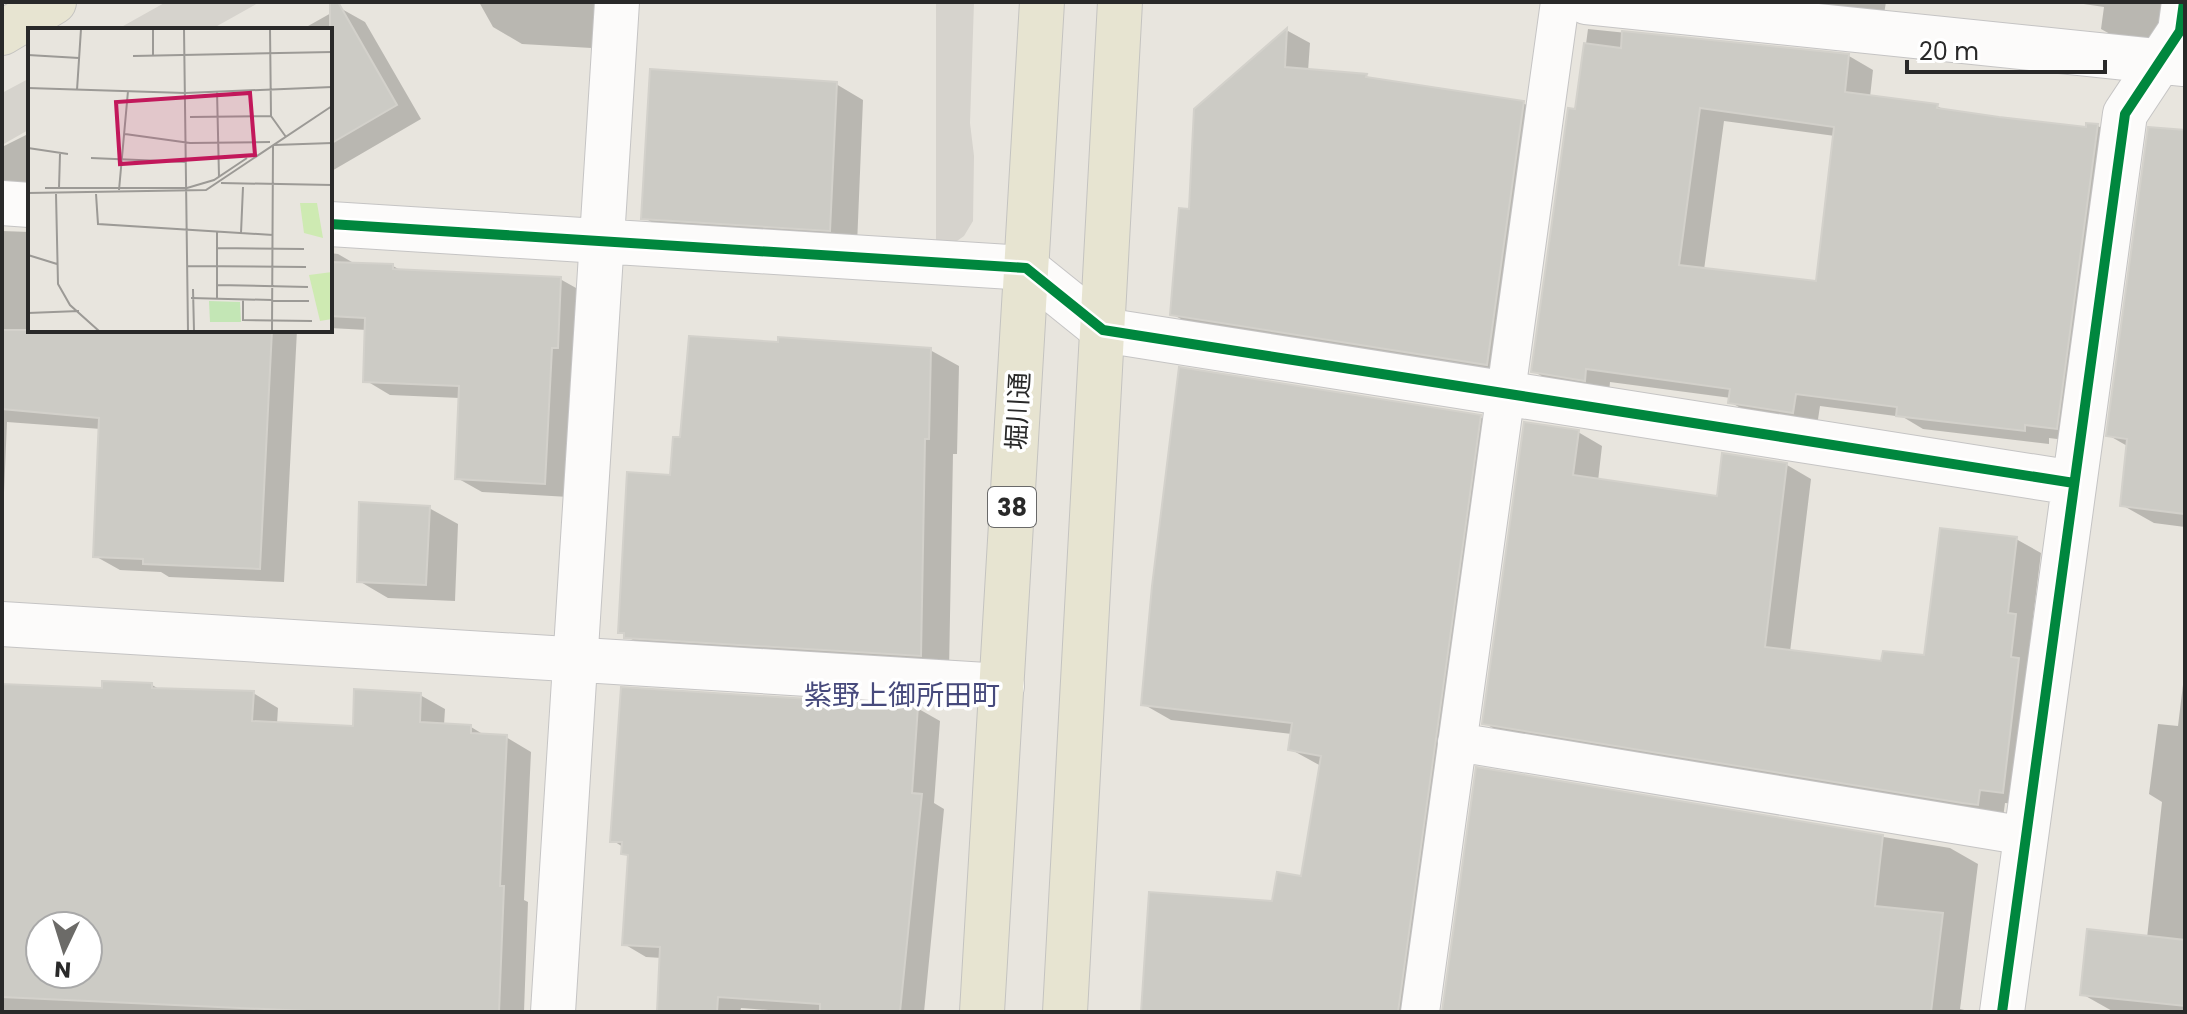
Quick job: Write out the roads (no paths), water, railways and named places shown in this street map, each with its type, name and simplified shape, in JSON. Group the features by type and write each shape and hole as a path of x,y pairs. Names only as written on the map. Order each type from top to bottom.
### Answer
{"main road":[{"path":"2,33 54,2"},
{"name":"堀川通","path":"982,1012 1042,2"},
{"path":"1065,1012 1120,2"}],"street":[{"path":"553,1012 617,2"},
{"path":"1586,2 2173,62"},
{"path":"2002,1012 2125,114 2173,62 2184,2"},
{"path":"2,203 28,205"},
{"path":"332,224 1026,268 1103,330 2074,483"},
{"path":"2,624 1002,686"}],"lane":[{"path":"1420,1012 1560,2"},
{"path":"1457,742 2026,836"}],"district":[{"name":"紫野上御所田町","path":"902,695"}]}
